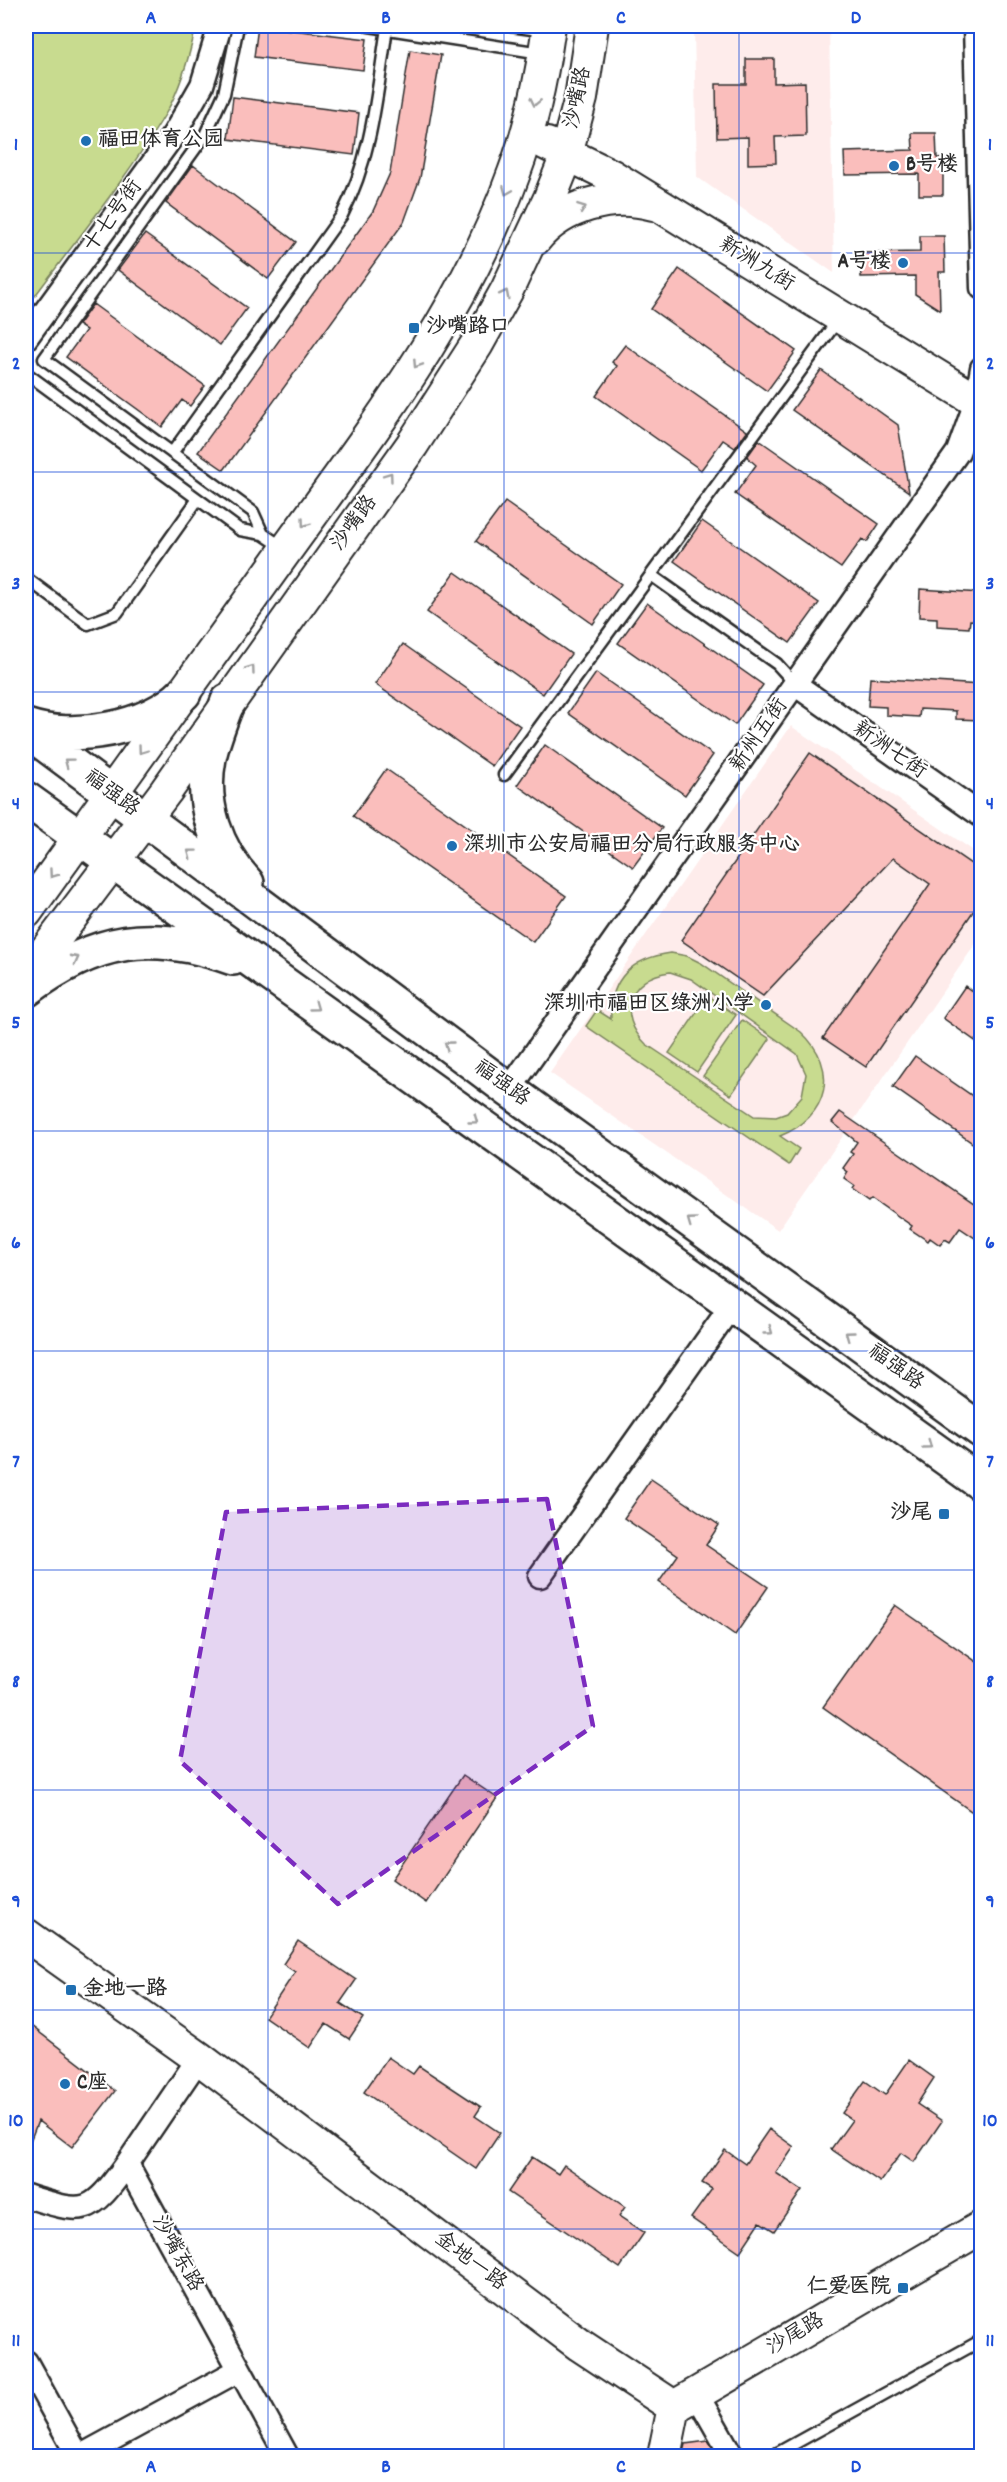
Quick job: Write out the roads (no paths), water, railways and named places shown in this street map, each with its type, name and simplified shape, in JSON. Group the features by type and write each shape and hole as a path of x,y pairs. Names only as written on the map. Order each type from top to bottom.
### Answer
{"main road":[{"path":"26,728 63,734 104,729 147,716 166,707 184,693"},
{"path":"228,701 209,758 207,804 223,851 242,878 289,929"},
{"name":"福强路","path":"26,728 289,929 981,1431"},
{"name":"福强路","path":"26,799 981,1484"},
{"path":"26,990 48,973 84,953 120,944 156,942 196,946 268,972"}],"street":[{"name":"十七号街","path":"26,338 174,135 202,85 220,26"},
{"name":"沙嘴路","path":"26,977 144,819 443,399 497,310 550,198 567,152 581,98 592,26"},
{"path":"975,26 981,288"},
{"name":"沙嘴路","path":"26,912 184,693 274,542 387,409 447,317 480,253 507,192 526,136 548,37"},
{"name":"新洲九街","path":"526,136 567,152 606,172 979,403"},
{"path":"523,257 546,226 565,214 587,206 624,200 642,201 665,208"},
{"name":"新州五街","path":"509,1090 958,452 979,403 981,368"},
{"name":"新洲七街","path":"796,685 981,816"},
{"path":"540,1575 732,1305"},
{"name":"金地一路","path":"26,1935 199,2058 580,2345 685,2400"},
{"path":"26,2196 77,2210 88,2206 112,2185 199,2058"},
{"name":"沙嘴东路","path":"127,2164 287,2457"},
{"name":"沙尾路","path":"685,2400 981,2227"},
{"path":"26,2362 80,2457 239,2370"},
{"path":"664,2457 685,2400"},
{"path":"685,2400 732,2457"}],"lane":[{"path":"238,26 224,94 205,135 44,359 253,512 274,542"},
{"path":"369,26 548,37"},
{"path":"511,26 548,37"},
{"path":"172,453 342,215 367,153 387,28"},
{"path":"504,775 840,317"},
{"path":"26,373 240,530 274,542"},
{"path":"26,578 88,624 117,613 198,499"},
{"path":"651,575 777,664 796,685"},
{"path":"772,2457 981,2340"}],"place":[{"name":"福田体育公园","path":"86,141"},
{"name":"B号楼","path":"894,166"},
{"name":"A号楼","path":"903,263"},
{"name":"沙嘴路口","path":"414,328"},
{"name":"深圳市公安局福田分局行政服务中心","path":"452,846"},
{"name":"深圳市福田区绿洲小学","path":"766,1005"},
{"name":"沙尾","path":"944,1514"},
{"name":"金地一路","path":"71,1990"},
{"name":"C座","path":"65,2084"},
{"name":"仁爱医院","path":"903,2288"}]}
